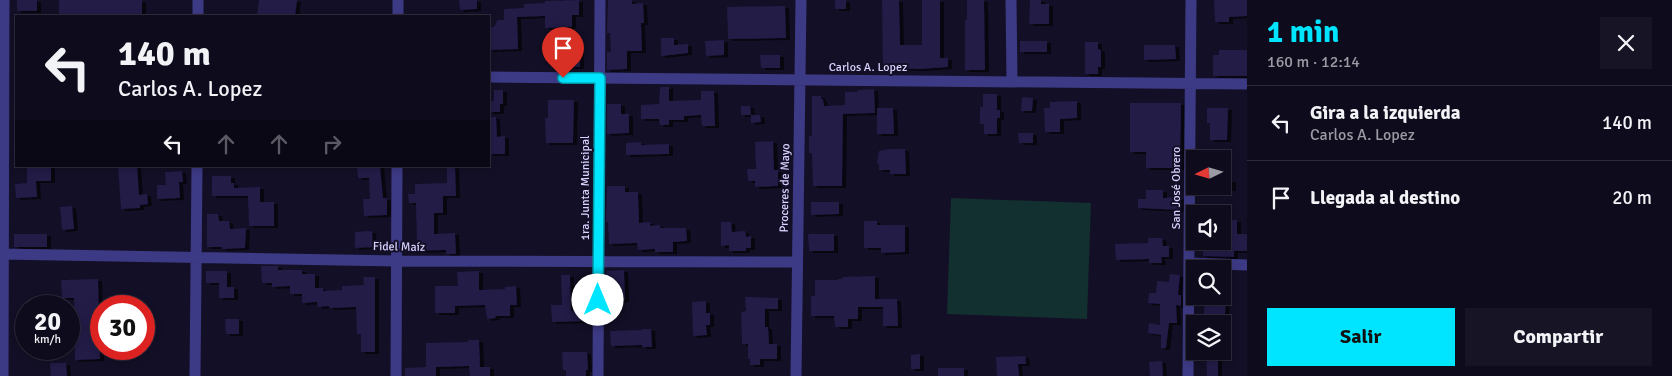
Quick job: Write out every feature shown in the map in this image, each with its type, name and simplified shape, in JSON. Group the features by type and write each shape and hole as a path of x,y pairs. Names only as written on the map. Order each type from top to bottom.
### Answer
{"street":[{"path":"3,376 2,71 4,0"},
{"path":"198,0 198,15"},
{"path":"398,0 398,15"},
{"name":"1ra. Junta Municipal","path":"598,376 600,0"},
{"name":"Proceres de Mayo","path":"796,376 801,0"},
{"path":"1011,0 1012,82"},
{"name":"San José Obrero","path":"1189,260 1191,0"},
{"path":"2,71 15,72"},
{"name":"Carlos A. Lopez","path":"490,77 1247,84"},
{"path":"195,376 197,167"},
{"path":"396,376 397,167"},
{"name":"Fidel Maíz","path":"2,254 396,261 798,262"},
{"path":"1231,264 1247,265"},
{"name":"San José Obrero","path":"1188,376 1189,305"}],"green space":[{"path":"951,198 1091,203 1087,319 947,314"}],"building":[{"path":"17,0 37,0 37,11 17,11"},
{"path":"59,0 142,0 142,15 59,15"},
{"path":"259,0 297,0 295,15 257,15"},
{"path":"459,0 477,0 477,9 460,10"},
{"path":"579,0 579,15 572,15 572,27 545,28 545,16 517,17 518,49 490,50 490,28 495,26 497,20 504,20 504,9 524,8 524,4 545,3 545,1"},
{"path":"608,0 632,0 632,4 643,3 644,23 641,23 642,51 627,51 627,69 607,70 607,52 611,52 610,33 607,33"},
{"path":"835,0 846,0 846,9 835,9"},
{"path":"882,0 899,0 900,45 922,45 922,0 940,0 940,58 948,58 948,67 920,69 883,68"},
{"path":"967,0 984,0 985,70 965,70"},
{"path":"1030,0 1041,0 1041,4 1049,4 1049,24 1029,24"},
{"path":"1214,0 1247,0 1247,16 1229,17 1229,22 1215,22"},
{"path":"785,6 786,38 728,39 727,7"},
{"path":"661,38 674,38 674,45 688,44 688,53 661,56"},
{"path":"724,40 724,55 706,56 705,41"},
{"path":"1020,41 1047,41 1047,52 1020,52"},
{"path":"1085,42 1098,42 1098,49 1101,50 1101,67 1098,67 1098,74 1085,74"},
{"path":"1144,45 1175,45 1176,59 1144,60"},
{"path":"580,49 580,67 559,65 559,50"},
{"path":"1219,50 1247,50 1247,76 1213,76 1213,55 1219,55"},
{"path":"760,55 780,55 780,68 761,68"},
{"path":"660,87 669,87 669,101 701,100 701,91 714,91 715,126 702,126 701,115 684,116 684,120 669,120 669,125 660,125 659,119 641,119 641,105 659,104"},
{"path":"874,89 875,113 843,114 842,186 813,186 812,153 809,153 809,136 812,136 812,96 821,96 824,106 845,105 845,92"},
{"path":"494,90 503,90 503,104 500,104 500,112 490,112 490,101 494,101"},
{"path":"983,94 997,94 997,110 1000,110 1000,118 997,118 997,134 984,134 984,124 980,124 980,107 983,107"},
{"path":"1022,97 1033,98 1032,111 1021,111"},
{"path":"548,100 574,100 573,143 546,143 545,118 548,118"},
{"path":"1077,101 1077,118 1060,119 1060,132 1045,132 1044,108 1050,108 1050,102"},
{"path":"1130,103 1181,103 1180,168 1146,168 1146,152 1130,152"},
{"path":"607,104 621,104 621,114 629,114 629,133 607,134"},
{"path":"741,106 750,106 751,115 741,115"},
{"path":"877,108 893,108 894,134 877,134"},
{"path":"1207,108 1228,108 1227,140 1210,140 1210,123 1207,123"},
{"path":"751,115 760,115 761,122 751,123"},
{"path":"490,117 496,117 497,137 505,136 505,154 490,154"},
{"path":"1018,133 1033,133 1033,143 1019,143"},
{"path":"773,141 774,170 778,170 778,186 755,187 755,181 748,181 747,169 756,169 755,142"},
{"path":"641,142 641,145 669,144 669,154 626,155 626,143"},
{"path":"905,149 906,174 890,174 890,170 879,170 879,164 877,163 879,151"},
{"path":"27,167 51,167 51,181 36,181 37,197 16,198 15,184 27,183"},
{"path":"118,167 137,167 139,195 147,194 148,204 140,205 140,208 121,209"},
{"path":"357,167 380,167 383,198 387,198 387,215 364,216 363,199 370,199 369,178 358,178"},
{"path":"447,167 455,167 456,196 443,196 443,213 434,213 434,234 455,233 456,254 446,254 446,250 409,251 409,243 417,243 416,203 409,203 408,194 415,194 415,184 447,183"},
{"path":"182,171 183,182 179,182 180,198 157,199 157,185 166,185 165,172"},
{"path":"212,176 231,176 231,183 234,183 234,188 260,187 260,202 274,202 274,226 249,226 248,196 212,196"},
{"path":"607,186 625,186 625,192 638,192 639,223 650,222 650,226 660,225 660,228 686,228 687,241 673,242 673,252 655,252 655,249 638,250 637,243 609,244 608,222 606,222"},
{"path":"1146,190 1163,190 1163,198 1181,197 1181,210 1138,208 1138,199 1146,199"},
{"path":"811,202 839,202 839,214 811,215"},
{"path":"72,206 74,229 62,230 60,207"},
{"path":"207,214 218,214 219,221 229,221 230,229 246,228 245,248 222,249 222,247 207,247"},
{"path":"1231,220 1237,220 1237,234 1247,234 1247,251 1234,251 1234,257 1203,256 1203,250 1231,250"},
{"path":"864,221 877,221 877,225 905,225 905,252 881,253 881,248 864,248"},
{"path":"721,222 731,222 732,232 745,231 746,237 751,236 751,248 746,248 746,251 729,251 729,245 721,246"},
{"path":"372,231 373,247 355,248 355,232"},
{"path":"14,234 47,234 47,247 14,247"},
{"path":"808,234 834,234 834,251 809,251"},
{"path":"1148,238 1162,238 1163,246 1169,246 1169,257 1161,257 1162,263 1149,263 1149,259 1116,260 1115,244 1148,243"},
{"path":"261,266 278,266 278,270 302,270 302,274 315,274 315,288 323,288 323,291 342,290 342,286 364,285 363,277 375,277 375,352 361,352 361,334 357,334 356,307 329,308 329,306 318,307 317,302 302,303 302,294 290,294 290,286 272,287 272,283 262,283"},
{"path":"624,270 625,300 607,301 606,271"},
{"path":"206,271 227,271 227,287 234,287 234,298 219,298 219,283 206,283"},
{"path":"479,271 479,290 505,289 505,287 516,286 517,305 510,305 510,316 495,316 496,318 487,319 485,305 455,306 455,313 435,313 435,286 458,286 457,272"},
{"path":"1170,274 1180,275 1178,295 1181,295 1181,306 1176,305 1177,323 1169,323 1166,348 1161,348 1161,335 1148,333 1149,323 1160,325 1160,304 1148,303 1149,293 1156,293 1157,281 1169,282"},
{"path":"561,275 570,275 571,311 586,311 586,321 552,322 551,305 562,305"},
{"path":"875,276 875,299 897,299 898,326 883,326 883,307 858,307 858,319 848,319 848,327 835,327 834,316 811,316 811,296 815,296 815,280 838,280 843,279 842,277"},
{"path":"98,279 98,295 90,295 90,359 80,360 80,295 62,295 61,280"},
{"path":"745,297 778,298 778,309 765,309 765,327 768,327 769,344 777,344 777,359 760,359 760,365 750,365 748,344 742,344 741,312 746,311"},
{"path":"706,301 706,313 710,313 710,325 706,325 707,335 693,336 692,302"},
{"path":"1205,305 1226,305 1225,315 1204,315"},
{"path":"225,319 239,319 239,334 226,334"},
{"path":"651,329 652,347 642,347 642,345 611,346 610,331"},
{"path":"468,340 479,340 480,367 490,367 490,376 470,376 469,366 436,367 436,376 405,376 405,368 426,367 426,343 468,342"},
{"path":"562,352 587,352 588,370 586,370 586,376 566,376 566,370 563,370"},
{"path":"920,354 920,369 911,369 911,355"},
{"path":"1025,356 1026,364 1018,364 1019,376 997,376 996,357"},
{"path":"1206,360 1218,360 1218,376 1207,376"},
{"path":"1162,361 1163,376 1150,376 1149,362"},
{"path":"50,363 66,363 67,376 51,376"},
{"path":"938,368 964,368 964,376 938,376"}],"route":[{"path":"563,78 600,78 598,300"}]}
